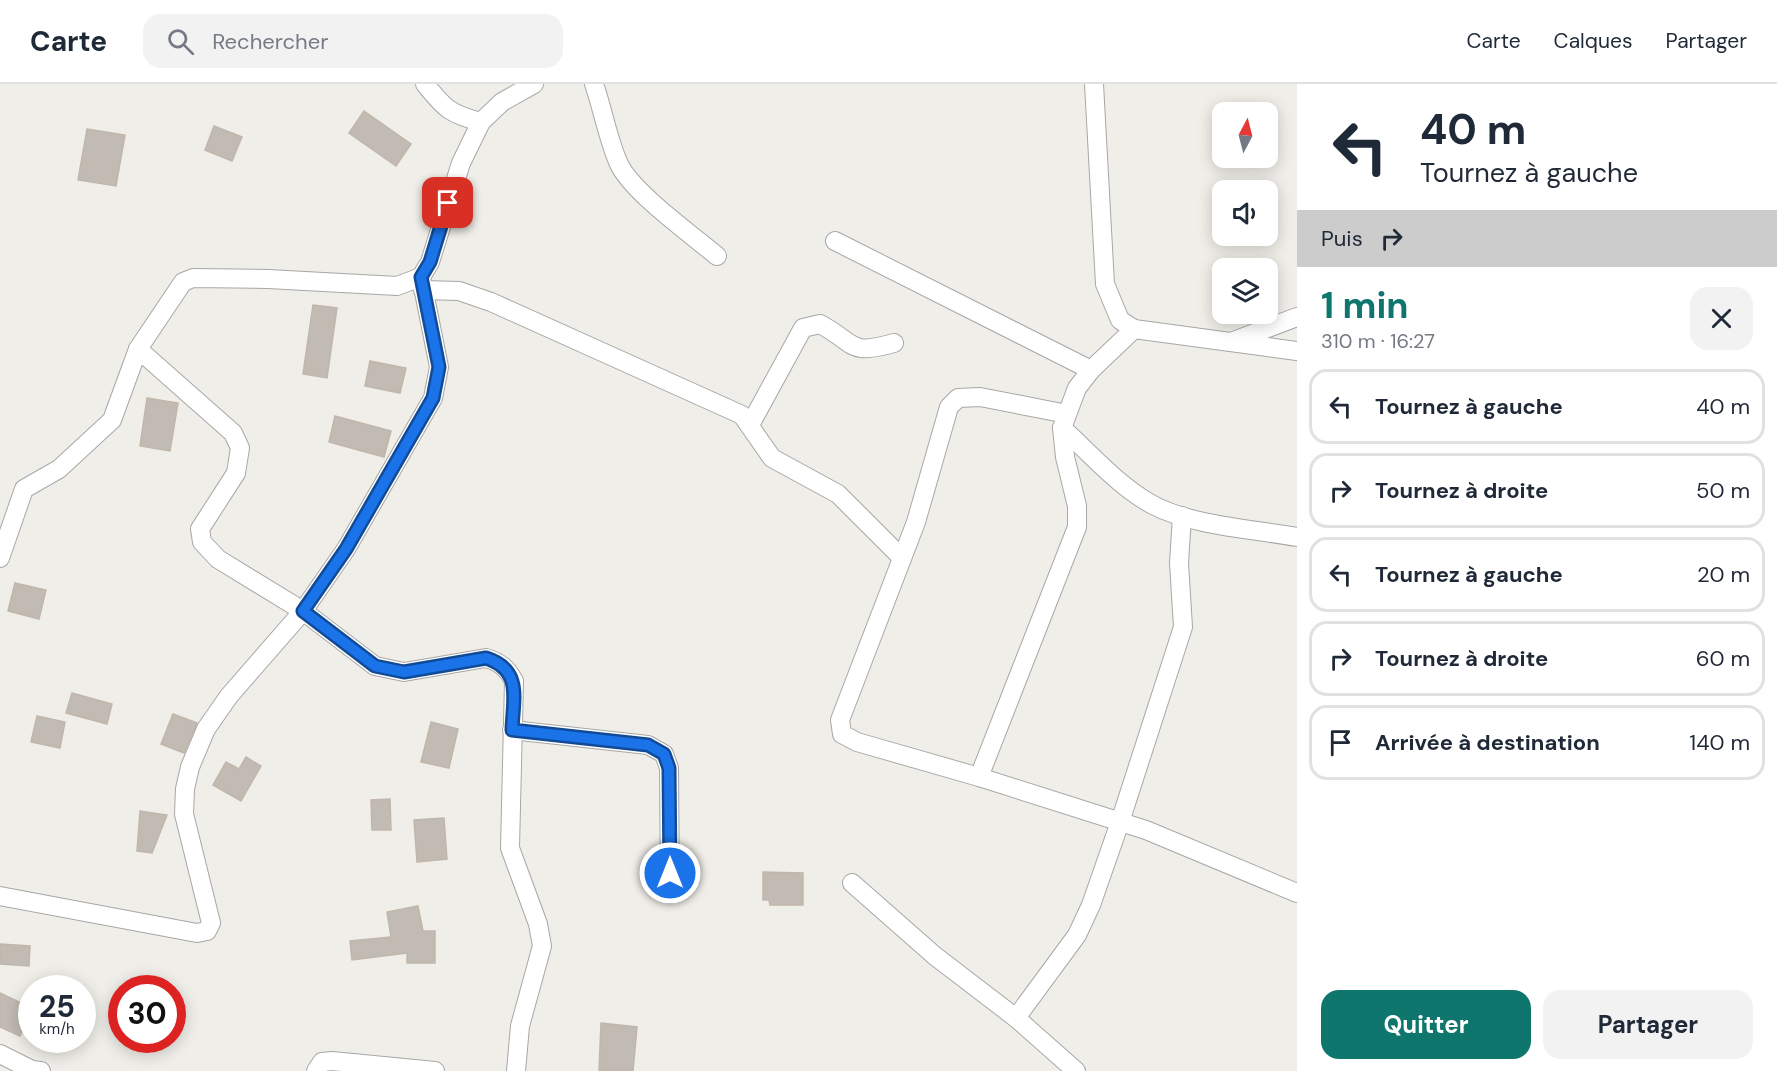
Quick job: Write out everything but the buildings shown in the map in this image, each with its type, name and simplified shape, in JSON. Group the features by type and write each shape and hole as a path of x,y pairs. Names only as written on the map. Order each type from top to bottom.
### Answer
{"street":[{"path":"425,84 441,104 455,115 481,122"},
{"path":"0,896 197,933 207,931 211,923 184,814 185,789 190,767 206,729 229,696 303,611 346,549 433,398 439,367 422,283 460,163 481,122 502,102 534,84"},
{"path":"594,84 620,165 633,182 660,208 717,256"},
{"path":"1094,84 1105,284 1120,320 1134,329 1297,351"},
{"path":"835,241 1091,370"},
{"path":"0,558 24,489 59,469 112,420 138,349 178,287 193,278 268,279 397,286 422,283 459,291 490,302 742,415 772,458 838,494 902,558"},
{"path":"1229,343 1297,317"},
{"path":"750,425 803,328 820,324 839,334 851,346 868,350 894,343"},
{"path":"978,777 1077,527 1077,506 1065,457 1064,421 1077,388 1091,370 1134,329"},
{"path":"138,349 233,433 240,448 236,473 200,529 202,542 218,559 303,611 375,666 404,672 486,658 498,661 507,669 514,681 510,848 538,924 542,946 519,1026 516,1071"},
{"path":"1297,537 1182,516 1155,506 1137,495 1064,421 980,397 958,398 949,407 916,522 840,720 842,734 857,742 1120,822 1183,844 1297,893"},
{"path":"1016,1018 1077,935 1091,904 1120,822 1183,627 1179,563 1182,516"},
{"path":"512,730 648,745 664,754 669,768 670,894"},
{"path":"852,883 935,956 1016,1018 1076,1071"},
{"path":"0,1054 32,1070 40,1071"},
{"path":"316,1071 322,1062 332,1060 435,1071"}],"route":[{"path":"448,203 430,262 421,277 439,367 433,398 346,549 303,611 375,666 388,670 404,672 486,658 498,661 507,669 514,681 512,730 648,745 664,754 669,768 670,873"}]}
